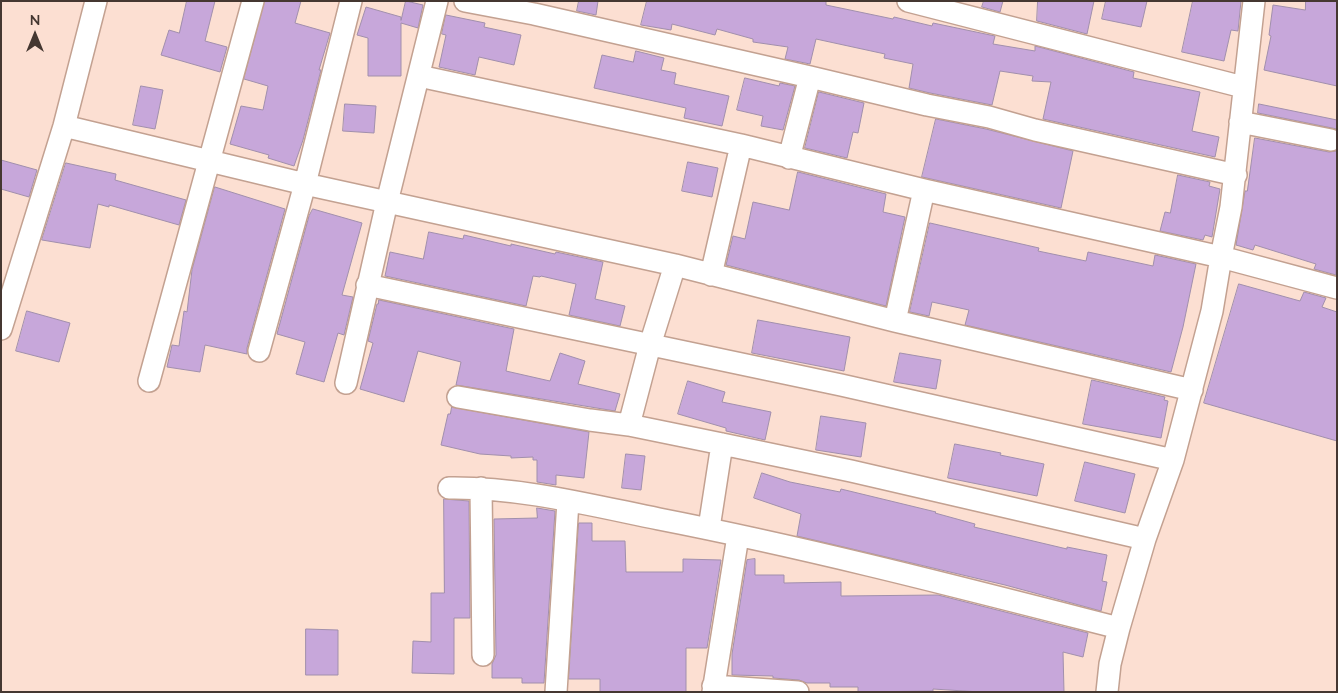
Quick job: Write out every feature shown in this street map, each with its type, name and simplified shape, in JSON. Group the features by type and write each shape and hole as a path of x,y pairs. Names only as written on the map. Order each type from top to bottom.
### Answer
{"street":[{"path":"1,329 64,126 96,1"},
{"path":"149,381 253,1"},
{"path":"259,351 305,184 351,1"},
{"path":"346,383 367,285 437,1"},
{"path":"465,1 534,14 1236,175"},
{"path":"908,1 1243,86"},
{"path":"1107,692 1110,664 1144,539 1173,460 1212,311 1236,175 1243,86 1254,1"},
{"path":"419,76 741,145 924,190 1221,256 1337,288"},
{"path":"789,158 810,77"},
{"path":"1240,122 1331,140"},
{"path":"64,126 305,184 675,265 895,321 1192,390"},
{"path":"711,275 741,145"},
{"path":"895,321 924,190"},
{"path":"629,425 650,345 675,265"},
{"path":"367,285 841,386 1173,460"},
{"path":"458,397 629,425 722,444 851,471 1144,539"},
{"path":"708,528 722,444"},
{"path":"449,488 481,488 568,501 708,528 1120,628"},
{"path":"481,488 484,655"},
{"path":"556,692 568,501"},
{"path":"738,536 713,689 798,692"}],"building":[{"path":"187,1 215,1 205,41 227,47 220,72 161,55 169,30 179,33"},
{"path":"265,1 301,1 295,23 330,33 319,70 321,70 303,140 294,166 268,158 269,155 230,144 241,106 263,110 268,86 244,79"},
{"path":"406,1 423,5 418,28 401,23 401,76 368,76 368,38 357,35 366,7 401,17 401,20"},
{"path":"579,1 598,1 596,15 577,11"},
{"path":"647,1 826,1 826,5 893,19 894,17 932,26 933,23 995,36 993,44 1035,51 1035,46 1134,72 1133,78 1200,92 1192,131 1219,137 1215,157 1043,119 1051,82 1032,81 1033,76 1000,71 992,105 930,93 909,88 913,64 884,58 885,54 816,39 810,64 785,59 788,47 753,42 753,39 717,29 715,35 672,24 671,30 641,25"},
{"path":"984,1 1003,1 1000,12 982,7"},
{"path":"1038,1 1094,1 1087,34 1037,21"},
{"path":"1106,1 1147,1 1141,27 1102,19"},
{"path":"1193,1 1241,1 1238,31 1231,30 1224,61 1182,52"},
{"path":"1306,1 1337,1 1337,86 1264,70 1271,36 1269,35 1273,5 1305,10"},
{"path":"446,15 485,23 484,27 521,35 514,65 479,57 475,75 439,67 446,35 442,34"},
{"path":"636,51 664,58 661,70 676,73 674,84 729,96 722,126 684,118 686,108 594,88 602,55 633,62"},
{"path":"745,78 779,86 780,83 795,86 783,130 761,126 763,116 737,110"},
{"path":"141,86 163,90 155,129 133,125"},
{"path":"819,92 864,103 858,133 853,132 847,158 805,148"},
{"path":"345,104 376,106 374,133 343,131"},
{"path":"1259,104 1337,120 1337,129 1258,113"},
{"path":"936,119 986,129 1073,151 1061,208 922,177"},
{"path":"1255,138 1329,152 1337,151 1336,275 1314,269 1316,264 1255,245 1253,250 1236,245"},
{"path":"1,160 37,170 29,197 1,189"},
{"path":"688,162 718,168 712,197 682,191"},
{"path":"66,163 116,174 115,180 186,200 179,225 109,205 109,207 98,204 90,248 42,240"},
{"path":"798,172 886,194 883,212 905,217 886,306 726,265 733,236 745,239 753,202 789,210"},
{"path":"1178,175 1210,182 1209,186 1220,189 1212,237 1205,235 1203,240 1160,231 1165,212 1170,213"},
{"path":"215,187 285,209 247,348 247,354 205,345 200,372 167,367 172,345 179,346 184,311 187,312 192,270"},
{"path":"313,209 362,223 342,295 353,297 344,335 338,333 324,382 296,374 305,342 277,334 309,216"},
{"path":"930,223 1039,248 1038,251 1086,261 1088,252 1153,266 1155,255 1196,264 1183,327 1171,372 965,325 969,310 932,302 929,316 910,312"},
{"path":"429,232 463,239 464,235 511,246 511,244 603,262 595,299 625,306 620,326 569,315 576,284 541,276 533,276 526,306 385,276 390,252 423,259"},
{"path":"1239,284 1300,301 1304,292 1326,298 1322,307 1337,312 1337,441 1204,403"},
{"path":"379,300 514,329 506,371 550,381 560,353 585,361 578,384 620,394 615,411 456,385 461,362 418,351 404,402 360,389 373,343 368,341"},
{"path":"27,311 70,323 59,362 16,351"},
{"path":"758,320 850,337 844,371 752,353"},
{"path":"900,353 941,360 936,389 894,382"},
{"path":"1092,380 1165,397 1164,400 1168,401 1161,438 1083,424"},
{"path":"688,381 725,392 722,402 771,412 765,440 726,431 726,428 678,414"},
{"path":"452,407 589,432 584,478 556,475 556,485 537,482 537,460 533,460 533,457 511,458 511,456 480,454 441,445 448,414 450,414"},
{"path":"821,416 866,423 861,457 816,450"},
{"path":"955,444 1044,464 1037,496 948,478"},
{"path":"626,454 645,456 641,490 622,488"},
{"path":"1085,462 1135,474 1125,513 1075,501"},
{"path":"762,473 790,482 840,492 841,489 936,512 975,524 974,527 1067,549 1067,547 1107,555 1102,581 1107,582 1101,611 1005,585 797,536 801,514 754,498"},
{"path":"444,499 469,501 470,618 454,618 454,674 412,673 413,641 431,642 431,593 444,593"},
{"path":"537,508 555,511 544,683 522,683 522,678 492,678 492,664 496,655 494,519 537,518"},
{"path":"579,523 592,523 592,541 625,541 626,572 683,572 683,559 721,560 707,648 686,648 686,692 600,692 600,679 569,679"},
{"path":"755,559 755,575 784,575 784,583 841,582 841,596 938,595 1088,633 1083,657 1063,652 1064,692 980,692 933,689 933,691 858,692 858,687 830,687 830,683 807,683 799,680 773,678 773,676 732,675 732,654 747,560"},
{"path":"306,629 338,630 338,675 306,675"}]}
